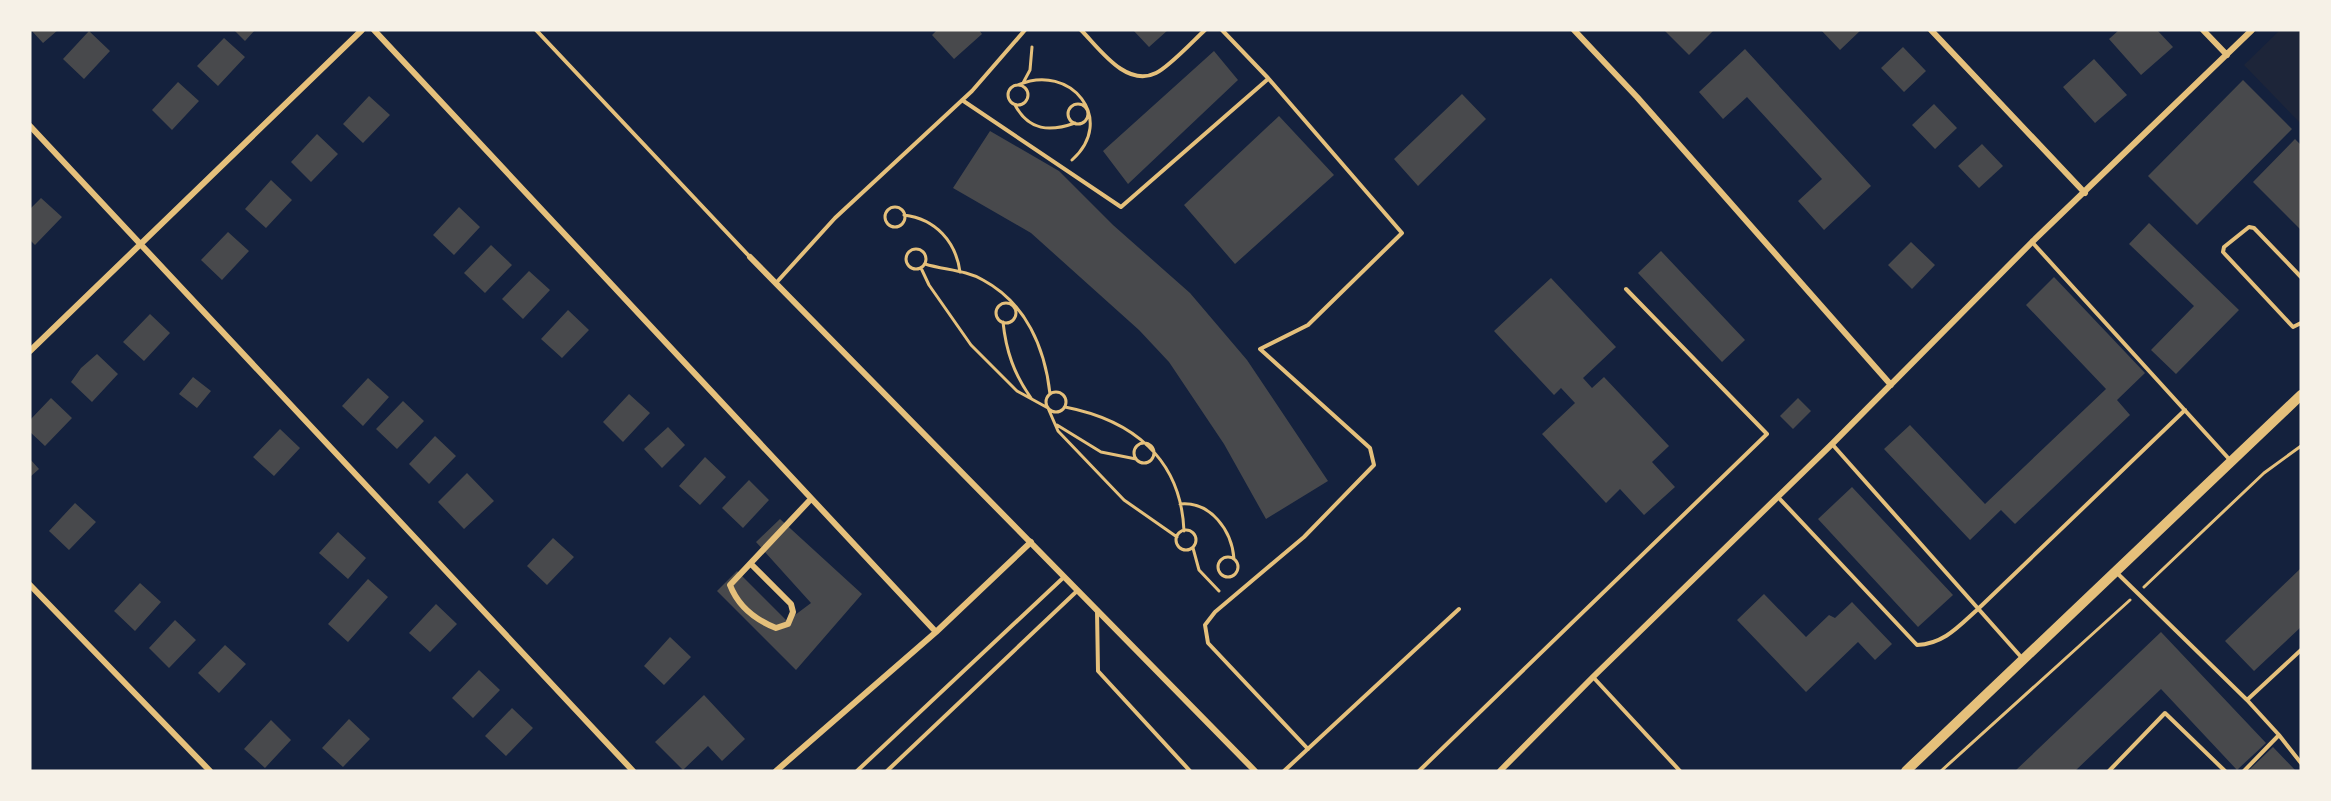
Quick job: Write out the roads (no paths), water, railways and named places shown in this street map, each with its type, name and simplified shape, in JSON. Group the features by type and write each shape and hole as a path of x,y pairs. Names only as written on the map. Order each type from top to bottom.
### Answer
{"main road":[{"path":"1911,769 2114,570 2301,395"}],"street":[{"path":"30,351 362,30"},
{"path":"374,30 810,500 936,632"},
{"path":"1574,30 1891,385"},
{"path":"1931,30 2085,193"},
{"path":"2203,30 2227,55"},
{"path":"1500,771 1832,444 2032,242 2252,30"},
{"path":"30,126 633,771"},
{"path":"750,257 1255,771"},
{"path":"751,564 791,603 793,612 788,624 776,628 759,621 734,596 730,585 810,500"},
{"path":"776,771 936,632 1031,542"},
{"path":"30,585 210,771"}],"lane":[{"path":"537,30 750,257"},
{"path":"775,284 835,218 962,100 1025,30"},
{"path":"1081,30 1120,69 1138,77 1156,73 1205,30"},
{"path":"1222,30 1268,78 1402,233 1308,325 1260,349 1370,448 1374,465 1305,537 1215,612 1205,625 1208,643 1308,749"},
{"path":"962,100 1121,207 1268,78"},
{"path":"2301,277 2254,228 2249,227 2224,247 2223,252 2293,327 2301,323"},
{"path":"2032,242 2231,460"},
{"path":"1419,771 1767,434 1626,290"},
{"path":"1778,497 1917,645 1934,644 1947,637 1978,609 2185,410"},
{"path":"1832,444 2022,659"},
{"path":"2114,570 2247,700 2301,763"},
{"path":"857,771 1064,577"},
{"path":"887,771 1078,590"},
{"path":"1284,771 1459,609"},
{"path":"1097,610 1098,671 1190,771"},
{"path":"2247,700 2301,650"},
{"path":"1593,677 1680,771"},
{"path":"2109,771 2165,713 2225,771"},
{"path":"2244,771 2279,735"}]}
